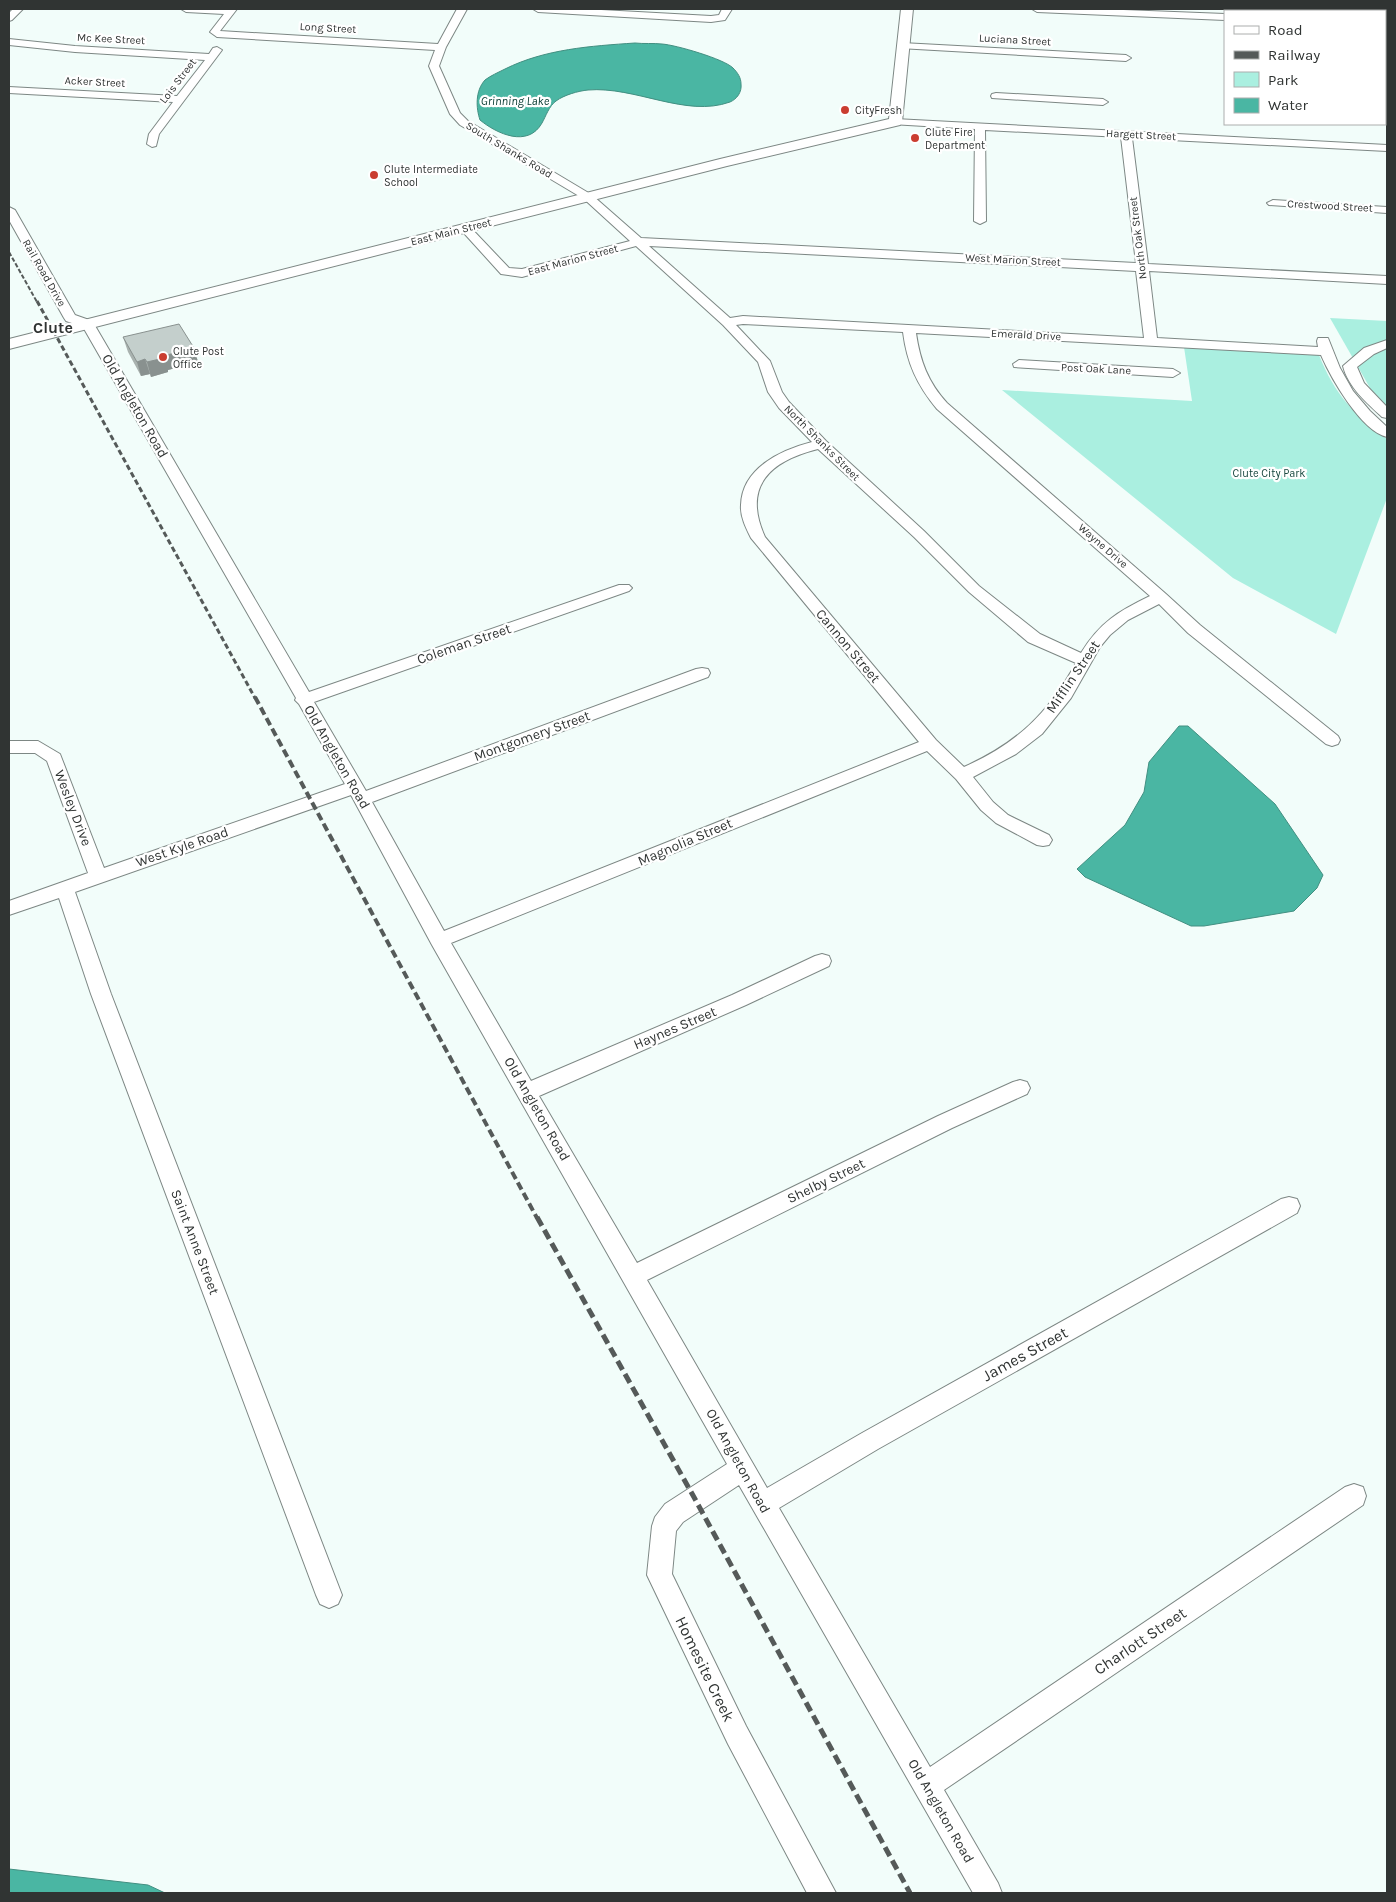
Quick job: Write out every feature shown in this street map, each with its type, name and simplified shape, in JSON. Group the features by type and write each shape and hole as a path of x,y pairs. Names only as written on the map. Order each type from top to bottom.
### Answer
{"main road":[{"path":"895,122 907,9"},
{"name":"East Main Street","path":"9,344 827,137 895,122"}],"street":[{"path":"9,18 18,9"},
{"path":"186,9 231,10"},
{"name":"South Shanks Road","path":"462,9 441,47 434,66 456,114 464,123 588,197"},
{"path":"538,9 722,18 727,9"},
{"path":"1036,9 1224,17"},
{"name":"Long Street","path":"231,10 215,32 217,34 441,47"},
{"name":"Lois Street","path":"152,144 154,134 228,36"},
{"name":"Mc Kee Street","path":"9,42 76,49 212,57"},
{"name":"Luciana Street","path":"902,46 1126,58"},
{"name":"Acker Street","path":"9,90 179,99"},
{"path":"996,96 1061,104 1103,102"},
{"name":"Hargett Street","path":"895,122 980,127 1064,127 1126,134 1387,148"},
{"path":"980,127 980,221"},
{"name":"North Oak Street","path":"1126,134 1151,341"},
{"name":"North Shanks Street","path":"588,197 727,322 764,361 775,392 784,405 821,444 919,534 989,603 1034,638 1084,660"},
{"name":"Crestwood Street","path":"1273,203 1387,210"},
{"name":"Rail Road Drive","path":"9,210 70,318 88,324"},
{"name":"East Marion Street","path":"466,229 505,271 512,273 522,273 640,242"},
{"name":"West Marion Street","path":"640,242 1387,280"},
{"name":"Emerald Drive","path":"727,322 743,320 1168,342 1324,346 1333,370 1348,394 1363,413 1387,433"},
{"name":"Old Angleton Road","path":"88,324 358,793 439,940 988,1893"},
{"name":"Wayne Drive","path":"909,328 913,359 917,371 931,394 942,406 1161,597 1194,629 1332,740"},
{"name":"Post Oak Lane","path":"1019,364 1173,376 1168,342"},
{"path":"1387,344 1369,351 1350,366 1351,373 1373,402 1387,414"},
{"name":"Cannon Street","path":"821,444 806,447 788,455 759,476 748,503 750,517 758,538 930,744 962,775 987,806 1002,819 1043,840"},
{"name":"Coleman Street","path":"304,700 624,588"},
{"name":"Mifflin Street","path":"962,775 1003,756 1032,733 1063,697 1084,660 1099,638 1112,624 1161,597"},
{"name":"Montgomery Street","path":"358,793 702,672"},
{"name":"Magnolia Street","path":"439,940 930,744"},
{"name":"Wesley Drive","path":"9,747 38,746 54,758 98,876"},
{"name":"West Kyle Road","path":"9,908 98,876 358,793"},
{"name":"Saint Anne Street","path":"65,888 101,994 329,1595"},
{"name":"Haynes Street","path":"527,1092 740,1000 822,962"},
{"name":"Shelby Street","path":"633,1276 936,1126 1020,1088"},
{"name":"James Street","path":"763,1504 870,1441 1289,1206"},
{"name":"Homesite Creek","path":"743,1468 674,1512 664,1526 659,1575 737,1735 822,1893"},
{"name":"Charlott Street","path":"926,1786 1354,1496"}],"green space":[{"path":"1330,318 1387,321 1387,413 1382,409"},
{"name":"Clute City Park","path":"1184,347 1319,355 1325,369 1346,402 1364,421 1387,439 1387,498 1336,634 1233,578 1002,390 1192,401"}],"water":[{"name":"Grinning Lake","path":"635,43 669,45 699,53 728,64 740,78 740,92 730,102 713,106 696,106 624,92 606,90 580,91 556,101 536,131 521,137 503,134 480,120 477,105 479,89 485,80 497,73 520,62 552,53 585,47"},
{"path":"1179,726 1188,726 1275,804 1323,875 1317,888 1294,911 1204,926 1191,926 1085,877 1077,869 1125,825 1144,792 1149,762"},
{"path":"9,1869 148,1885 165,1893 9,1893"}],"building":[{"path":"179,324 194,348 147,362 145,359 137,362 123,337"}],"railway":[{"path":"9,252 37,302"},
{"path":"37,301 255,698"},
{"path":"255,697 537,1218"},
{"path":"537,1217 695,1499 910,1893"}],"place":[{"name":"CityFresh","path":"845,110"},
{"name":"Clute Fire Department","path":"915,138"},
{"name":"Clute Intermediate School","path":"374,175"},
{"name":"Clute Post Office","path":"163,357"}],"district":[{"name":"Clute","path":"53,327"}]}
